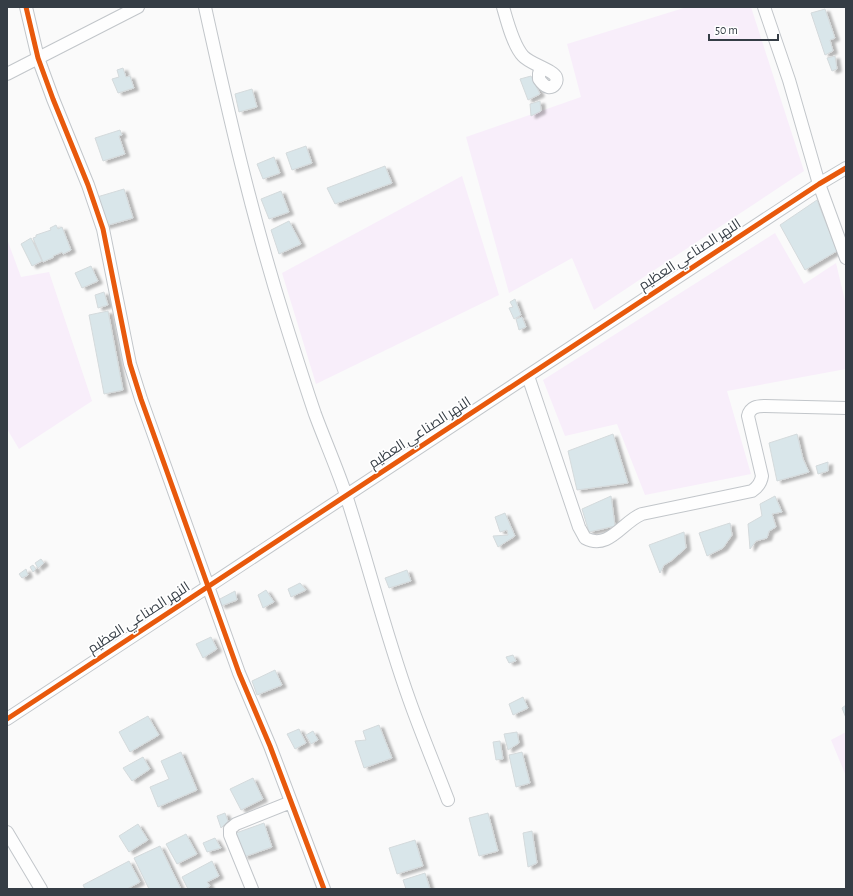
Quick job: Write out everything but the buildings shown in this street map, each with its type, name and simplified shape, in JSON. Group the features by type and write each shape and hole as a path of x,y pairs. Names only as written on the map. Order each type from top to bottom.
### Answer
{"street":[{"path":"26,7 38,58 52,99 88,186 103,229 132,371 143,406 207,587 239,672 292,802 324,889"},
{"path":"7,74 138,7"},
{"path":"205,7 257,226 273,279 316,415 337,467 409,700 448,800"},
{"path":"503,7 519,50 527,60 544,69"},
{"path":"764,7 789,80 819,184 846,258"},
{"name":"النهر الصناعي العظيم","path":"7,719 819,184 846,168"},
{"path":"528,376 579,528 585,538 596,542 612,536 624,528 630,520 642,514 752,491 758,487 762,476 748,416 752,408 757,406 846,408"},
{"path":"252,889 230,835 230,829 236,824 292,802"},
{"path":"7,832 41,889"}],"shaded area":[{"path":"687,7 751,7 804,171 594,310 572,258 509,293 466,137 581,97 567,44"},
{"path":"462,176 499,295 316,384 282,273"},
{"path":"775,233 804,284 836,263 846,305 846,369 727,391 751,474 645,495 617,424 565,436 543,380"},
{"path":"7,239 21,277 49,272 92,401 19,449 7,429"},
{"path":"846,732 846,776 831,740"}],"cycle path":[{"path":"26,7 38,58 88,185 103,229 130,364 141,399 239,673 270,746 324,889"},
{"path":"7,719 819,184 846,168"}]}
